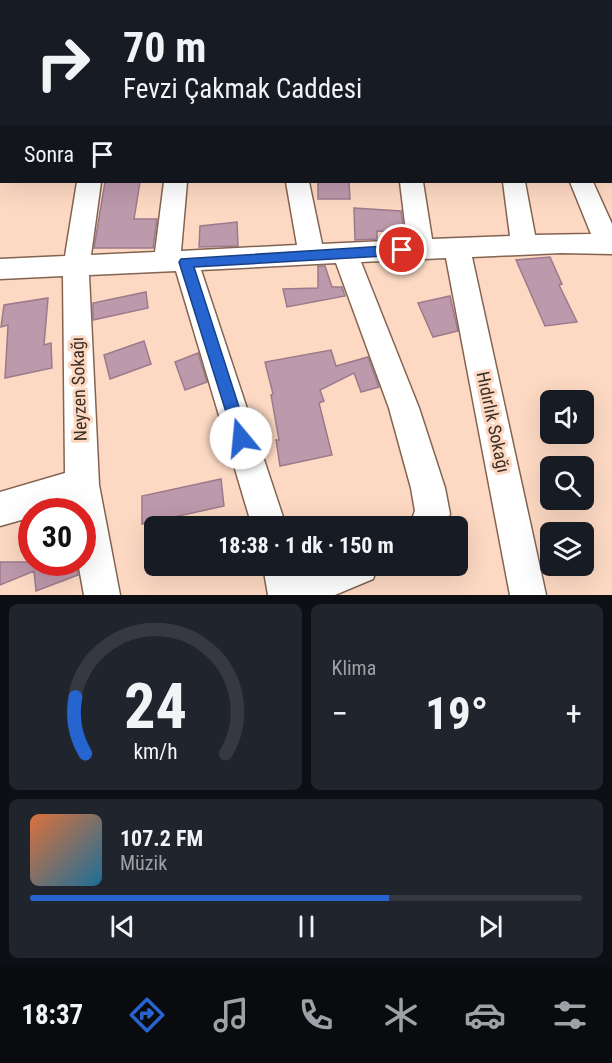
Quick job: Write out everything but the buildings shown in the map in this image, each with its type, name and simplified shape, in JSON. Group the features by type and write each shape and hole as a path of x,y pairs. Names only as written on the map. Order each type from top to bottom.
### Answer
{"street":[{"name":"Neyzen Sokağı","path":"90,183 76,266 82,485 102,595"},
{"path":"175,183 177,263 266,516"},
{"path":"297,183 312,256"},
{"path":"411,183 421,249"},
{"path":"514,183 524,245"},
{"path":"0,269 177,263 421,249 610,244 582,183"},
{"name":"Hıdırlık Sokağı","path":"458,248 528,595"},
{"path":"345,254 404,408 428,488 432,516"},
{"path":"0,510 82,485"},
{"path":"282,576 286,595"},
{"path":"291,595 336,576"}],"route":[{"path":"241,438 186,262 402,250"}]}
